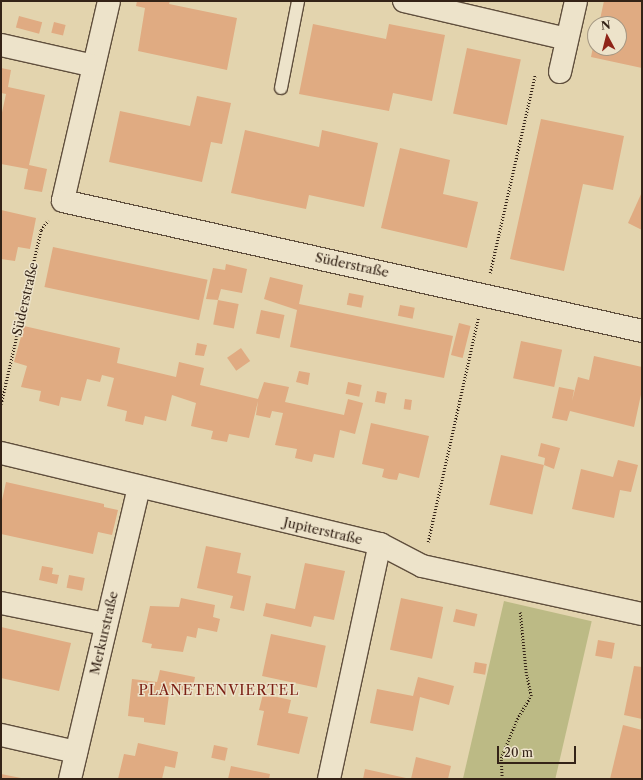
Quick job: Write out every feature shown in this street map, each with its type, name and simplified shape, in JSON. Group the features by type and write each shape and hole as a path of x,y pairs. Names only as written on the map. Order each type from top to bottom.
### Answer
{"street":[{"path":"63,201 109,1"},
{"path":"404,1 567,39"},
{"path":"560,72 576,1"},
{"path":"1,45 94,66"},
{"name":"Süderstraße","path":"63,201 484,294 642,331"},
{"name":"Jupiterstraße","path":"1,453 380,544 422,566 642,614"},
{"name":"Merkurstraße","path":"70,779 105,624 139,486"},
{"path":"329,779 380,544"},
{"path":"1,603 105,624"},
{"path":"1,735 76,752"}],"lane":[{"path":"281,88 298,1"}],"path":[{"path":"422,566 536,70"},
{"name":"Süderstraße","path":"1,404 41,230 63,201"},
{"path":"502,779 501,758 517,719 532,696 519,618 525,588"}],"shaded area":[{"path":"504,601 592,621 555,779 463,778"}],"building":[{"path":"137,1 170,1 169,4 237,18 227,70 138,51 145,8 136,6"},
{"path":"604,1 642,1 642,68 591,57 627,56 627,16 601,16"},
{"path":"19,16 42,22 39,34 16,28"},
{"path":"54,22 66,25 63,36 51,33"},
{"path":"313,24 386,39 389,24 445,35 432,101 393,93 389,111 299,94"},
{"path":"467,48 521,59 507,125 453,114"},
{"path":"1,68 11,70 8,87 45,95 29,165 47,169 42,192 24,189 28,169 1,164 1,117 6,94 1,93"},
{"path":"197,96 231,103 222,144 211,142 202,182 109,162 120,111 190,126"},
{"path":"541,119 624,136 613,190 583,184 564,271 510,259"},
{"path":"245,130 319,147 322,130 378,143 364,207 309,195 306,209 231,193"},
{"path":"400,148 450,160 443,194 478,202 467,248 381,228"},
{"path":"642,192 642,230 628,223"},
{"path":"1,210 36,218 30,249 18,247 15,261 1,259"},
{"path":"53,247 208,280 199,320 44,287"},
{"path":"226,264 247,269 242,293 221,289 218,300 206,299 213,268 225,270"},
{"path":"270,277 303,285 299,304 453,336 444,378 290,347 297,310 264,299"},
{"path":"349,293 364,296 361,308 347,305"},
{"path":"218,300 239,304 234,329 213,325"},
{"path":"400,305 415,308 413,319 398,316"},
{"path":"261,310 284,315 279,338 256,333"},
{"path":"459,323 471,326 463,358 451,355"},
{"path":"24,326 120,348 117,363 176,377 179,362 204,368 200,385 258,399 264,382 289,387 285,402 344,415 348,399 363,403 355,434 340,430 334,458 314,454 312,462 295,458 297,449 275,445 283,413 272,411 270,418 256,415 258,401 249,438 229,434 227,442 211,439 213,431 191,426 196,403 172,395 166,421 145,416 143,425 125,421 127,411 107,406 114,378 102,375 100,382 87,379 81,401 61,397 59,406 39,401 41,391 21,387 27,366 14,362"},
{"path":"521,341 562,350 554,387 513,378"},
{"path":"197,343 207,345 204,356 195,355"},
{"path":"241,348 250,361 236,371 227,358"},
{"path":"594,356 642,367 642,390 634,427 570,411 567,421 552,418 559,387 574,390 572,401 578,377 589,380"},
{"path":"299,371 310,373 308,385 296,382"},
{"path":"348,382 362,385 359,397 346,394"},
{"path":"377,391 387,393 385,404 375,402"},
{"path":"405,399 412,400 411,410 404,409"},
{"path":"371,423 429,436 419,478 399,473 397,480 389,479 382,477 384,469 362,464"},
{"path":"541,443 560,448 554,469 544,465 545,458 538,456"},
{"path":"501,455 544,465 532,515 490,505"},
{"path":"618,460 638,465 631,492 620,490 614,518 572,509 581,469 613,477"},
{"path":"6,482 104,504 104,507 118,510 112,535 98,532 93,554 1,534 1,505"},
{"path":"206,546 241,553 237,573 251,576 244,611 230,608 233,596 197,588"},
{"path":"305,563 345,571 334,620 314,616 311,627 263,616 266,603 295,609"},
{"path":"42,566 53,568 52,574 59,575 57,584 39,580"},
{"path":"69,575 85,578 82,591 67,588"},
{"path":"181,598 215,605 213,617 220,619 217,632 198,628 196,638 187,636 183,652 151,648 152,644 142,642 150,606 179,607"},
{"path":"401,598 443,607 432,659 390,650"},
{"path":"456,609 477,614 475,627 453,622"},
{"path":"1,627 71,643 59,691 1,678"},
{"path":"271,634 326,646 317,688 262,676"},
{"path":"598,640 615,643 612,659 595,656"},
{"path":"475,662 487,664 485,675 473,673"},
{"path":"634,666 642,667 642,719 624,715"},
{"path":"160,670 195,677 192,692 170,688 165,725 144,722 144,718 128,716 132,679 157,682"},
{"path":"418,677 454,686 449,705 420,697 413,731 370,723 377,689 413,696"},
{"path":"263,694 291,700 288,713 308,717 299,754 257,745 264,711 259,710"},
{"path":"623,725 642,730 642,779 610,779"},
{"path":"138,743 178,752 175,768 165,766 162,779 118,779 124,754 135,756"},
{"path":"214,745 228,748 225,761 211,758"},
{"path":"416,757 451,766 448,779 411,779"},
{"path":"231,766 270,774 269,779 228,779"},
{"path":"365,769 406,778 406,779 363,779"},
{"path":"1,774 21,778 21,779 1,779"}],"district":[{"name":"PLANETENVIERTEL","path":"219,690"}]}
